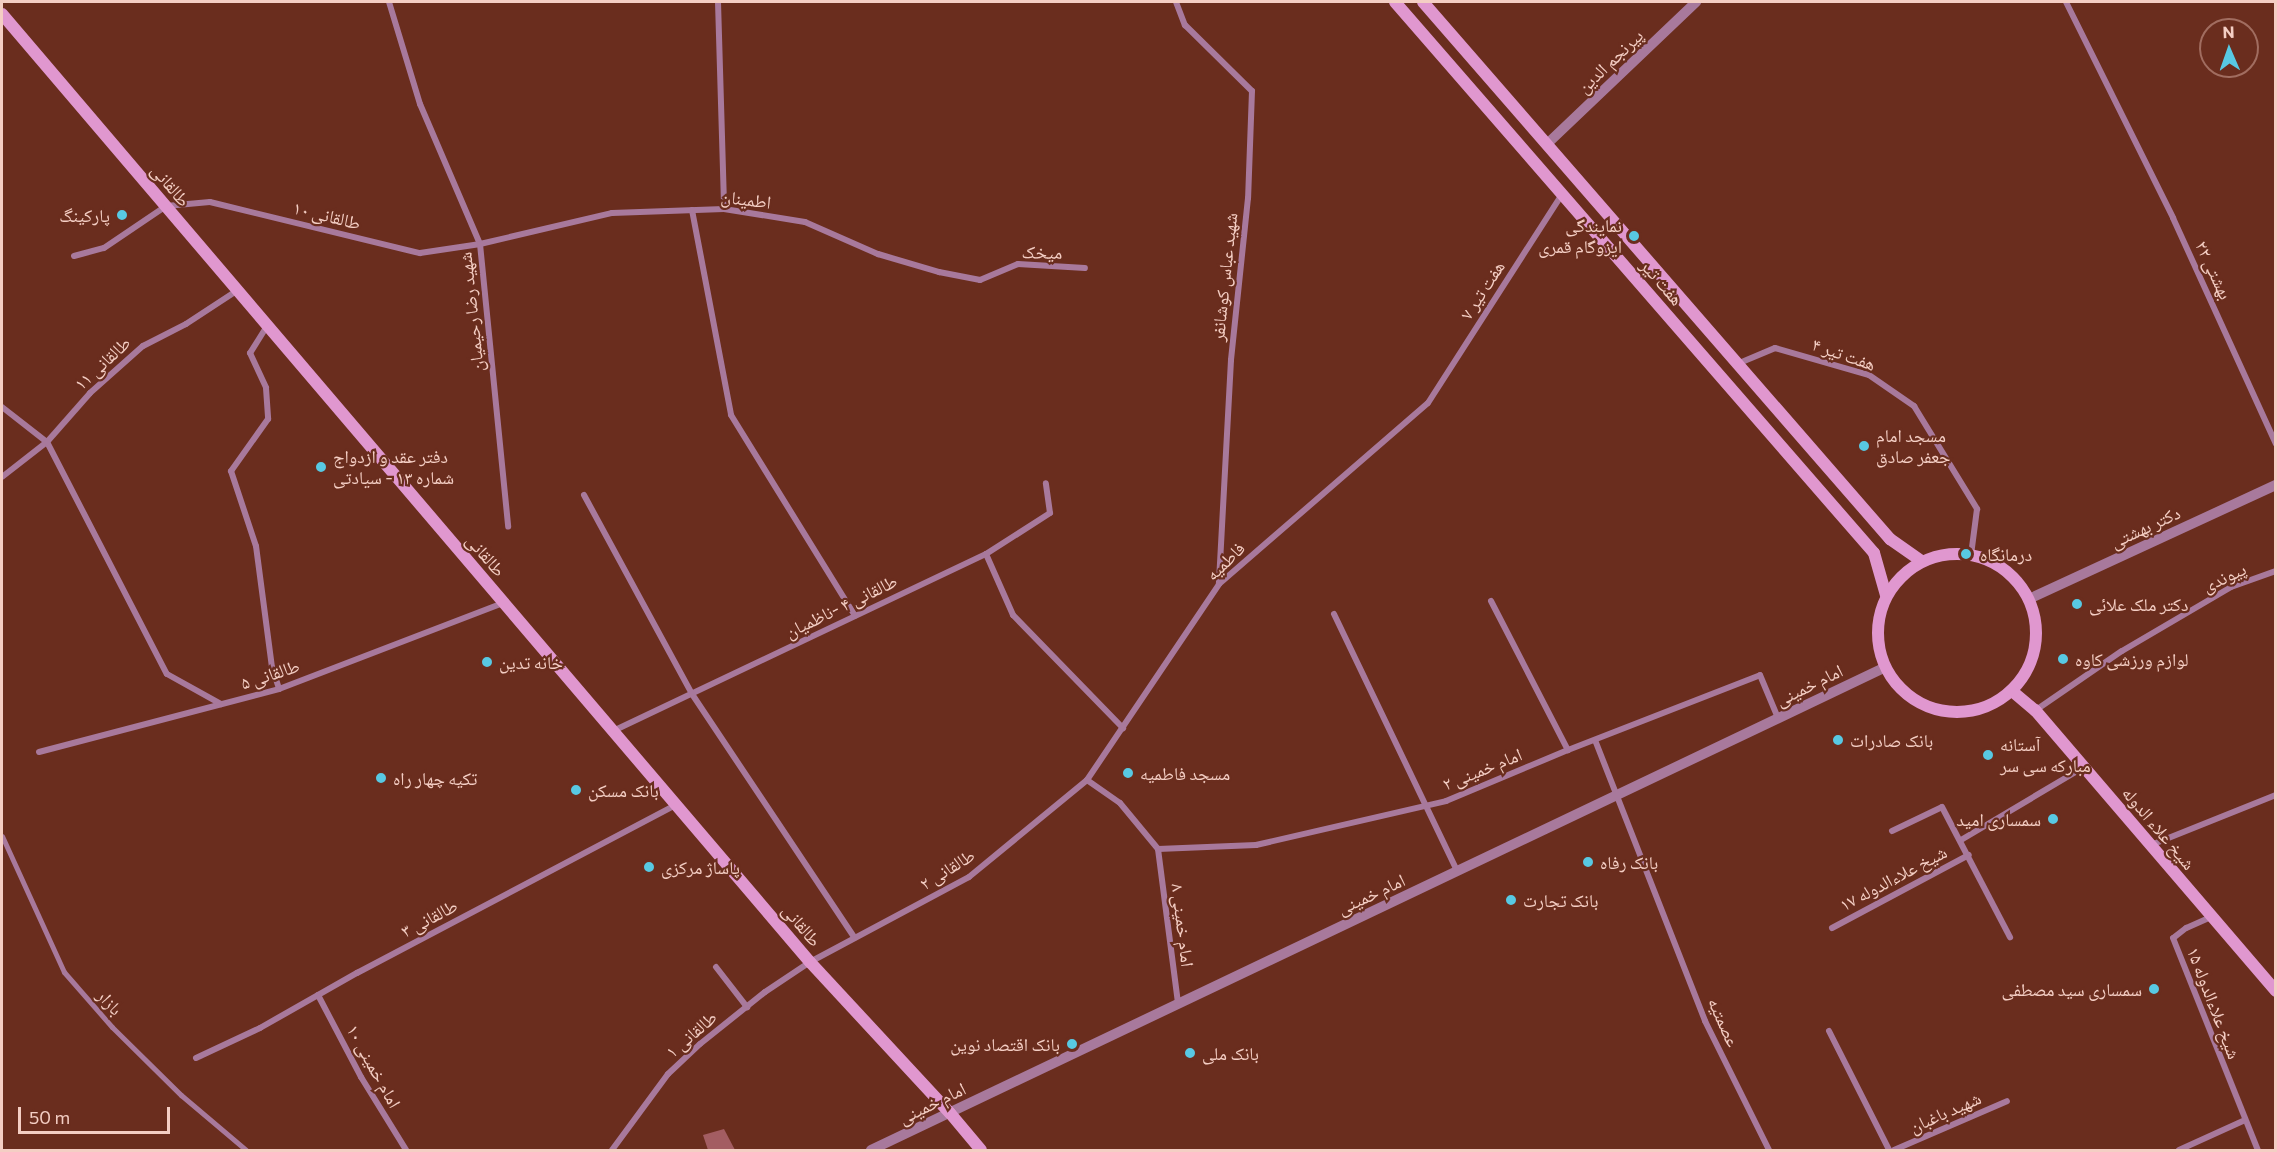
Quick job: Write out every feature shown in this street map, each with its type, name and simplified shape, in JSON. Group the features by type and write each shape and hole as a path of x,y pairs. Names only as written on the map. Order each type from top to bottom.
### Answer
{"main road":[{"name":"هفت تیر","path":"1395,2 1874,553 1886,595"},
{"name":"هفت تیر","path":"1423,2 1890,539 1922,561"},
{"name":"طالقانی","path":"2,14 810,962 950,1113 981,1150"},
{"path":"1532,159 1547,144"},
{"path":"1946,554 1971,555 1995,563 2015,578 2029,599 2036,623 2036,648 2027,671 2012,692 1983,708 1967,712 1942,712 1918,704 1898,688 1884,668 1877,635 1878,618 1886,595 1902,575 1922,561 1946,554"},
{"name":"شیخ علاء الدوله","path":"2012,692 2035,710 2276,991"}],"street":[{"name":"شهید رضا رحیمیان","path":"389,2 420,104 480,244 508,527"},
{"path":"718,2 724,209"},
{"name":"شهید عباس کوشانفر","path":"1176,2 1185,25 1252,91 1248,198 1231,360 1219,584"},
{"name":"پیرنجم الدین","path":"1547,144 1696,2"},
{"name":"بهشتی ۲۲","path":"2066,2 2212,301 2276,444"},
{"name":"هفت تیر ۷","path":"1428,403 1562,194"},
{"name":"طالقانی ۱۰","path":"166,206 210,202 420,253 480,244"},
{"path":"74,256 104,248 166,206"},
{"name":"اطمینان","path":"480,244 612,213 724,209 805,222 878,254 939,272 980,280 1000,272"},
{"path":"692,210 731,415 855,616"},
{"name":"میخک","path":"1000,272 1018,264 1085,268"},
{"name":"طالقانی ۱۱","path":"2,477 46,442 90,393 143,346 186,324 238,290"},
{"path":"268,325 250,353 266,388 268,419 231,471 256,546 272,667 279,689"},
{"name":"هفت تیر ۴","path":"1737,364 1775,348 1869,375 1914,405 1977,509 1971,555"},
{"name":"فاطمیه","path":"1087,780 1219,584 1428,403"},
{"path":"2,407 46,442 167,674 222,704"},
{"name":"طالقانی ۴ -ناظمیان","path":"613,731 986,554 1050,513 1046,483"},
{"name":"دکتر بهشتی","path":"2029,599 2276,485"},
{"path":"584,495 692,694 855,938"},
{"path":"986,554 1013,615 1123,728"},
{"name":"پیوندی","path":"2035,710 2122,651 2213,597 2231,587 2276,571"},
{"path":"1491,601 1568,750"},
{"name":"طالقانی ۵","path":"39,752 279,689 504,602"},
{"path":"1334,614 1457,871"},
{"name":"امام خمینی","path":"871,1150 1884,668"},
{"name":"امام خمینی ۲","path":"1158,849 1256,845 1446,801 1568,750 1760,675 1778,718"},
{"name":"عصمتیه","path":"1595,740 1705,1021 1769,1150"},
{"name":"شیخ علاءالدوله ۱۷","path":"1961,840 2084,766"},
{"path":"1087,780 1120,803 1158,849"},
{"name":"طالقانی ۲","path":"810,962 969,877 1087,780"},
{"path":"2151,846 2276,795"},
{"name":"طالقانی ۳","path":"196,1058 260,1028 676,805"},
{"name":"شیخ علاءالدوله ۱۷","path":"1892,831 1942,807 2010,936"},
{"name":"بازار","path":"2,836 64,972 112,1027 181,1095 246,1150"},
{"name":"امام خمینی ۸","path":"1158,849 1178,1004"},
{"name":"شیخ علاءالدوله ۱۷","path":"1832,928 1969,855"},
{"name":"شیخ علاءالدوله ۱۵","path":"2211,917 2186,928 2173,938 2245,1120"},
{"name":"طالقانی ۱","path":"612,1150 668,1074 747,1007 810,962"},
{"path":"716,967 747,1007"},
{"name":"امام خمینی ۱۰","path":"318,995 361,1077 406,1150"},
{"path":"1829,1031 1889,1150"},
{"name":"شهید باغبان","path":"1894,1150 2007,1101"},
{"path":"2179,1150 2245,1120 2258,1150"},
{"path":"1915,1142 1920,1150"}],"building":[{"path":"724,1129 735,1150 708,1150 703,1135"}],"place":[{"name":"پارکینگ","path":"122,215"},
{"name":"نمایندگی ایزوگام قمری","path":"1634,236"},
{"name":"مسجد امام جعفر صادق","path":"1864,446"},
{"name":"دفتر عقد و ازدواج شماره ۱۳ - سیادتی","path":"321,467"},
{"name":"درمانگاه","path":"1966,554"},
{"name":"دکتر ملک علائی","path":"2077,604"},
{"name":"لوازم ورزشی کاوه","path":"2063,659"},
{"name":"خانه تدین","path":"487,662"},
{"name":"بانک صادرات","path":"1838,740"},
{"name":"آستانه مبارکه سی سر","path":"1988,755"},
{"name":"مسجد فاطمیه","path":"1128,773"},
{"name":"تکیه چهار راه","path":"381,778"},
{"name":"بانک مسکن","path":"576,790"},
{"name":"سمساری امید","path":"2053,819"},
{"name":"بانک رفاه","path":"1588,862"},
{"name":"پاساژ مرکزی","path":"649,867"},
{"name":"بانک تجارت","path":"1511,900"},
{"name":"سمساری سید مصطفی","path":"2154,989"},
{"name":"بانک اقتصاد نوین","path":"1072,1044"},
{"name":"بانک ملی","path":"1190,1053"}]}
